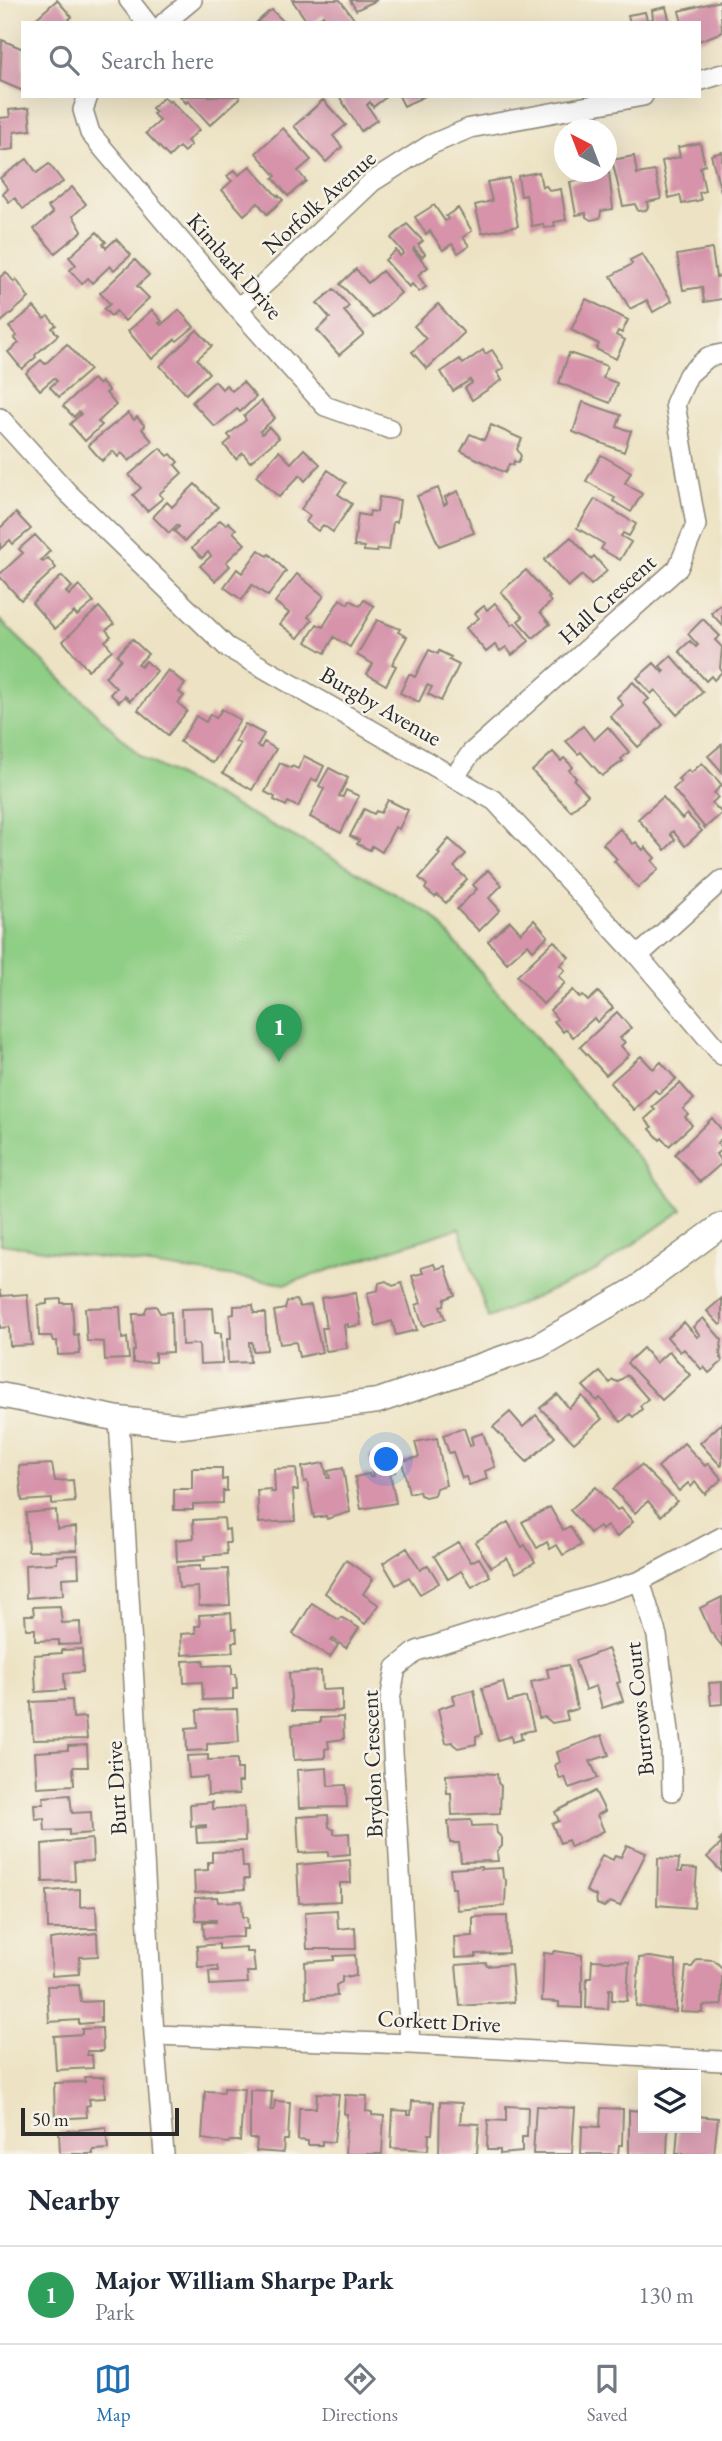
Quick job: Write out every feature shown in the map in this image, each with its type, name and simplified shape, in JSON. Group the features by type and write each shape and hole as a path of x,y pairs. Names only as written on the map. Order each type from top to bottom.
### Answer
{"street":[{"path":"129,0 145,21"},
{"path":"166,21 192,0"},
{"path":"701,80 722,74"},
{"name":"Kimbark Drive","path":"87,98 83,110 90,134 238,309 325,406 390,429"},
{"name":"Norfolk Avenue","path":"238,309 372,182 430,145 470,128 632,98"},
{"name":"Hall Crescent","path":"455,776 471,753 678,568 696,524 675,404 688,374 708,357 722,355"},
{"name":"Burgby Avenue","path":"0,418 66,492 227,647 495,801 638,956 722,1055"},
{"path":"638,956 722,880"},
{"path":"0,1395 119,1419 183,1426 378,1401 538,1346 633,1291 722,1225"},
{"name":"Burt Drive","path":"119,1419 154,2035 164,2154"},
{"name":"Brydon Crescent","path":"410,2044 390,1699 396,1668 418,1651 639,1581 722,1537"},
{"name":"Burrows Court","path":"639,1581 657,1636 671,1747 672,1791"},
{"name":"Corkett Drive","path":"154,2035 410,2044 722,2061"}],"green space":[{"path":"0,620 141,757 306,843 432,915 682,1210 595,1271 488,1318 459,1228 286,1284 0,1244"}],"building":[{"path":"57,0 72,17 69,19 70,21 33,21"},
{"path":"292,0 340,0 354,19 327,21 323,15 316,21 307,21"},
{"path":"350,0 377,0 356,10"},
{"path":"720,1 722,32 701,40 701,21 682,21 679,11"},
{"path":"666,7 670,21 630,21 628,15 645,12 647,20 653,19 652,10"},
{"path":"272,10 283,21 258,21"},
{"path":"2,40 21,48 21,90 0,81"},
{"path":"163,98 169,102 170,100 199,130 187,141 191,145 184,152 179,147 169,157 146,133 160,121 153,114 156,112 152,108"},
{"path":"182,98 240,98 210,125 188,101 186,103"},
{"path":"340,98 385,98 373,107 370,102 367,105 377,120 361,131"},
{"path":"400,98 421,98 404,106"},
{"path":"323,100 346,125 333,136 342,147 326,162 294,126"},
{"path":"29,108 31,130 14,132 14,149 0,151 0,118 10,117 9,110"},
{"path":"283,128 311,160 298,171 306,181 288,196 273,178 276,176 256,153"},
{"path":"700,143 705,165 700,167 705,191 699,193 701,200 682,204 680,195 669,198 662,161 680,157 678,147"},
{"path":"722,152 722,192 721,192 711,155"},
{"path":"634,156 637,174 655,171 661,199 647,202 646,210 638,211 635,204 623,206 617,181 617,159"},
{"path":"27,159 37,173 49,164 63,182 23,209 15,198 9,202 3,194 8,189 0,178"},
{"path":"250,166 283,200 267,214 258,203 244,215 222,190 232,181 227,176 235,170 239,175"},
{"path":"539,172 542,187 546,186 550,191 561,189 566,220 554,222 555,226 532,226 526,195 521,196 518,176"},
{"path":"509,178 518,226 482,233 475,205 492,201 487,182"},
{"path":"570,182 610,182 613,209 601,211 600,218 591,220 586,217 586,213 576,215"},
{"path":"72,187 86,204 73,216 82,231 55,253 34,229 53,213 48,207"},
{"path":"434,205 445,221 448,219 446,216 458,208 472,231 463,237 469,246 458,253 452,244 443,250 430,231 426,234 415,217"},
{"path":"407,224 423,241 418,245 425,254 422,257 414,248 413,250 428,267 418,275 426,287 419,292 412,284 409,287 385,260 396,250 400,256 404,253 391,238"},
{"path":"97,232 106,242 103,244 106,248 116,239 131,255 114,270 110,266 92,283 88,278 82,284 70,270 76,265 69,257"},
{"path":"712,249 716,277 721,276 722,299 704,302 702,287 683,290 677,255"},
{"path":"642,254 672,301 653,312 647,300 630,309 611,276 632,264 630,260"},
{"path":"135,260 149,275 137,286 149,298 125,321 116,311 111,316 104,309 110,304 100,293"},
{"path":"356,269 368,283 382,271 401,293 373,318 340,284"},
{"path":"6,272 14,282 16,279 29,298 0,323 0,277"},
{"path":"334,289 349,306 344,311 364,334 339,355 317,330 330,318 317,303"},
{"path":"586,299 628,320 622,333 618,331 616,335 625,340 616,359 596,349 599,344 571,330"},
{"path":"438,304 464,333 427,369 412,352 426,339 414,326"},
{"path":"34,307 44,319 48,316 56,325 52,328 58,335 22,369 8,352 19,343 9,327"},
{"path":"152,310 162,321 159,323 161,325 179,310 194,327 152,359 128,331"},
{"path":"197,330 212,346 197,359 209,373 186,394 160,366"},
{"path":"67,344 90,370 59,397 50,387 57,381 54,378 40,390 26,373 41,360 45,364"},
{"path":"483,350 485,354 492,350 504,368 497,372 502,380 472,400 465,388 472,383 470,380 453,391 441,372 460,359 463,364"},
{"path":"569,353 607,366 603,378 617,383 610,403 559,383"},
{"path":"93,379 99,385 101,382 109,391 106,393 116,405 98,422 102,425 85,441 70,424 81,414 79,412 74,417 63,406"},
{"path":"215,381 222,389 226,385 232,391 243,382 256,397 240,412 237,409 215,427 192,402"},
{"path":"261,401 275,418 260,431 262,434 269,427 279,438 250,462 243,453 236,459 224,445 231,439 228,435 246,420 244,416"},
{"path":"583,402 621,415 617,427 631,431 624,452 573,432"},
{"path":"128,413 134,420 137,417 145,426 142,429 152,441 129,461 122,453 118,457 113,451 102,461 88,445"},
{"path":"491,425 522,439 517,449 521,456 518,463 514,461 513,465 509,464 505,473 461,451 470,434 484,440"},
{"path":"160,448 168,456 171,454 182,473 159,494 163,498 147,511 133,495 141,488 129,475"},
{"path":"304,449 320,464 305,481 300,475 279,497 256,476 279,451 291,463"},
{"path":"601,455 631,472 625,483 642,494 631,512 613,501 615,498 586,481"},
{"path":"328,470 346,483 338,494 352,504 333,532 323,525 318,531 306,522 310,516 301,509"},
{"path":"195,484 218,507 185,541 174,531 179,527 177,525 169,533 153,517 167,502 172,507"},
{"path":"438,488 444,505 447,503 445,497 458,491 474,533 439,546 417,496"},
{"path":"379,497 400,500 397,522 393,522 389,550 364,551 364,547 354,546 358,514 369,516 370,511 377,512"},
{"path":"595,499 636,524 629,536 623,533 621,536 631,542 620,560 601,549 604,544 577,528"},
{"path":"16,513 31,529 13,544 10,540 0,549 0,528"},
{"path":"220,520 226,525 228,522 236,529 233,532 245,544 226,562 230,566 215,581 200,566 211,556 208,552 202,558 192,548"},
{"path":"35,535 50,551 41,560 43,562 48,558 56,568 21,600 0,574 23,553 19,549"},
{"path":"571,537 591,559 594,556 607,571 591,585 582,575 568,587 544,560"},
{"path":"259,550 267,556 269,554 286,571 268,596 252,585 242,600 224,587 237,569 242,573"},
{"path":"526,570 550,597 548,598 551,602 540,612 550,624 533,638 518,621 523,617 501,592"},
{"path":"297,574 324,596 308,617 312,620 298,638 280,624 289,613 275,602"},
{"path":"62,576 72,587 66,592 69,595 79,585 94,602 77,616 74,612 55,629 32,603"},
{"path":"340,599 348,604 350,600 360,606 364,600 374,606 350,647 334,637 325,653 306,642 317,624 323,627"},
{"path":"495,603 529,641 512,655 506,647 500,651 495,645 486,652 466,628 479,618 475,613 484,606 487,610"},
{"path":"722,603 722,625 711,613"},
{"path":"99,607 114,624 106,630 111,636 105,641 112,650 88,670 63,641"},
{"path":"703,619 720,636 715,640 722,647 722,672 714,680 711,676 706,681 679,651 690,641 696,647 698,645 688,634"},
{"path":"377,620 400,629 398,632 407,637 392,664 396,666 386,685 367,674 373,664 357,655"},
{"path":"132,639 148,654 138,664 141,667 146,661 157,671 130,701 125,696 119,702 110,694 116,688 105,677 121,659 117,655"},
{"path":"429,650 451,657 449,660 459,665 441,701 428,694 432,687 427,685 419,702 400,693 409,674 415,677"},
{"path":"671,656 703,692 677,715 655,690 651,694 637,678 654,663 663,673 660,666"},
{"path":"168,670 185,684 179,692 184,696 178,703 187,711 168,735 138,710"},
{"path":"633,682 649,699 644,703 663,725 638,747 610,716 623,705 617,697"},
{"path":"222,709 240,720 213,763 180,742 196,716 206,722 210,714 216,718"},
{"path":"245,724 264,734 257,746 261,748 264,742 276,749 252,790 223,773 240,744 235,741"},
{"path":"583,726 594,740 608,727 629,752 621,759 623,761 602,776 581,752 578,754 566,741"},
{"path":"722,744 722,772 708,756"},
{"path":"553,752 561,761 564,758 573,767 569,770 576,778 574,780 588,795 571,811 532,771"},
{"path":"304,756 324,766 317,781 312,779 298,807 288,802 286,806 274,800 275,797 265,792 280,763 298,769"},
{"path":"702,763 722,785 714,793 718,797 712,803 722,813 705,828 673,789 681,782 678,779 688,770 691,773"},
{"path":"329,768 348,778 339,796 343,797 346,790 359,796 341,833 310,817 324,789 319,786"},
{"path":"663,797 682,819 687,814 702,831 685,846 673,831 670,834 675,840 665,850 638,819"},
{"path":"388,800 408,810 399,829 395,827 382,852 372,846 370,850 357,844 359,840 350,836 364,809 374,814 376,811 381,813"},
{"path":"620,829 633,844 636,842 643,850 645,847 655,858 652,861 659,869 638,888 603,844"},
{"path":"449,839 466,854 454,867 467,879 446,903 425,889 427,885 419,878"},
{"path":"488,870 502,885 489,898 500,910 479,931 457,909 477,889 473,885"},
{"path":"534,920 548,936 533,950 528,944 507,963 488,941 510,921 521,933"},
{"path":"554,941 569,957 560,965 565,970 559,976 565,983 543,1004 517,976"},
{"path":"573,990 580,998 583,996 588,1001 598,992 613,1008 597,1022 594,1018 573,1037 566,1029 563,1032 554,1021 557,1019 550,1010"},
{"path":"617,1012 631,1028 620,1038 625,1042 621,1046 629,1055 606,1075 580,1047"},
{"path":"641,1056 653,1069 661,1062 676,1079 659,1094 655,1090 634,1110 610,1083"},
{"path":"680,1083 694,1099 683,1109 688,1114 685,1117 692,1125 669,1146 650,1129 652,1127 645,1119 655,1110 652,1107"},
{"path":"712,1118 722,1130 722,1139 717,1143 722,1149 716,1154 722,1163 700,1182 675,1154"},
{"path":"434,1264 436,1269 445,1266 455,1295 445,1299 444,1305 440,1306 445,1319 423,1326 416,1305 421,1303 412,1276 423,1273 421,1268"},
{"path":"386,1281 393,1286 402,1283 417,1330 396,1335 392,1321 376,1326 367,1293 378,1290 379,1283"},
{"path":"0,1290 2,1296 27,1294 32,1345 10,1346 9,1327 0,1328"},
{"path":"356,1293 361,1325 344,1325 347,1348 326,1351 322,1328 326,1328 321,1298"},
{"path":"722,1298 722,1324 720,1325 707,1311"},
{"path":"61,1299 61,1303 72,1303 74,1335 78,1334 80,1354 58,1355 57,1341 53,1341 51,1336 39,1336 38,1305 47,1304 47,1300"},
{"path":"296,1300 300,1307 311,1305 322,1352 299,1357 296,1342 280,1344 274,1311 285,1309 287,1302"},
{"path":"253,1305 254,1313 265,1313 267,1350 253,1351 252,1342 249,1342 250,1362 228,1363 230,1315 234,1314 234,1306"},
{"path":"156,1306 160,1313 171,1312 172,1352 155,1353 155,1362 133,1363 133,1314 144,1314 147,1307"},
{"path":"120,1307 122,1339 127,1338 129,1359 105,1360 104,1342 87,1341 85,1308"},
{"path":"213,1308 215,1333 221,1333 222,1363 200,1364 199,1344 182,1345 181,1309"},
{"path":"703,1318 722,1340 722,1362 709,1373 704,1367 702,1370 684,1349 680,1352 667,1337 684,1322 697,1337 700,1335 693,1327"},
{"path":"643,1348 656,1363 669,1351 690,1375 662,1400 627,1363"},
{"path":"600,1372 610,1383 613,1380 618,1382 627,1375 648,1399 640,1406 642,1409 621,1422 600,1398 597,1401 583,1386"},
{"path":"557,1394 569,1408 582,1396 602,1419 574,1443 540,1408"},
{"path":"510,1412 523,1427 536,1415 555,1437 527,1462 493,1427"},
{"path":"722,1423 722,1465 721,1466 700,1443"},
{"path":"464,1428 470,1446 473,1445 471,1437 483,1433 495,1467 485,1471 487,1479 469,1485 466,1477 462,1478 453,1452 449,1453 443,1435"},
{"path":"437,1438 446,1485 436,1488 434,1495 425,1497 420,1495 419,1491 409,1493 402,1461 419,1457 415,1442"},
{"path":"684,1443 705,1466 708,1463 722,1479 705,1494 695,1482 691,1487 688,1483 679,1491 658,1467"},
{"path":"391,1451 395,1472 390,1473 396,1503 361,1509 355,1477 369,1474 370,1477 373,1476 369,1455"},
{"path":"324,1463 327,1478 330,1478 328,1471 343,1468 350,1512 327,1519 326,1516 314,1518 302,1467"},
{"path":"52,1464 55,1481 73,1480 75,1502 52,1504 52,1499 22,1501 19,1466"},
{"path":"641,1465 677,1501 661,1516 648,1501 635,1513 613,1489"},
{"path":"192,1468 222,1468 222,1480 227,1479 223,1503 193,1504 193,1510 174,1510 174,1489 192,1489"},
{"path":"296,1468 298,1490 293,1490 295,1521 259,1523 257,1490 271,1489 271,1492 275,1492 274,1469"},
{"path":"596,1487 617,1510 621,1508 633,1522 617,1537 607,1526 602,1530 599,1526 590,1533 570,1510"},
{"path":"550,1507 563,1530 570,1526 581,1545 563,1555 557,1545 550,1549 547,1542 537,1548 522,1522"},
{"path":"56,1510 57,1529 76,1527 77,1550 28,1551 26,1513"},
{"path":"224,1518 225,1530 229,1529 230,1543 226,1543 227,1554 204,1556 205,1560 177,1562 176,1540 194,1538 193,1520"},
{"path":"508,1522 522,1547 525,1545 535,1562 516,1573 507,1558 491,1567 475,1542"},
{"path":"458,1542 471,1562 479,1558 490,1576 472,1587 461,1571 448,1579 434,1556"},
{"path":"407,1548 420,1570 428,1565 439,1583 420,1594 409,1577 396,1585 383,1563"},
{"path":"78,1555 79,1577 62,1578 63,1595 26,1598 25,1565 57,1563 57,1556"},
{"path":"346,1560 373,1579 363,1594 379,1605 365,1624 325,1593"},
{"path":"200,1566 200,1570 228,1569 230,1605 199,1606 198,1587 179,1588 177,1567"},
{"path":"722,1597 722,1646 710,1631 700,1608"},
{"path":"312,1603 339,1620 341,1617 359,1628 346,1648 333,1639 331,1641 338,1645 330,1657 293,1634"},
{"path":"60,1606 62,1623 80,1622 81,1644 59,1645 59,1640 35,1641 35,1629 26,1629 25,1615 34,1615 33,1607"},
{"path":"231,1613 232,1629 236,1629 237,1642 232,1642 233,1652 182,1655 181,1634 196,1633 195,1626 200,1626 199,1615"},
{"path":"82,1649 83,1672 64,1673 65,1690 36,1692 34,1655"},
{"path":"608,1649 618,1673 620,1682 617,1683 623,1701 602,1708 596,1686 585,1690 575,1661"},
{"path":"203,1660 204,1666 232,1665 237,1689 233,1689 233,1699 203,1700 202,1682 184,1683 183,1661"},
{"path":"568,1665 577,1709 566,1712 568,1720 552,1723 545,1717 539,1718 531,1682 549,1678 547,1669"},
{"path":"321,1671 322,1690 342,1689 342,1711 292,1711 289,1673"},
{"path":"503,1682 508,1702 526,1697 534,1730 520,1733 522,1739 512,1742 511,1736 498,1740 482,1688"},
{"path":"722,1682 722,1704 711,1705 709,1683"},
{"path":"474,1690 482,1734 476,1736 476,1744 458,1748 453,1742 446,1743 438,1709 455,1703 453,1695"},
{"path":"72,1700 73,1718 85,1717 87,1739 33,1740 31,1702"},
{"path":"237,1709 239,1742 207,1744 207,1750 187,1751 186,1728 198,1727 197,1710"},
{"path":"343,1717 344,1739 328,1741 329,1748 325,1749 325,1758 294,1760 292,1725 320,1723 320,1718"},
{"path":"602,1735 609,1755 590,1761 598,1778 569,1788 565,1777 560,1779 555,1765 560,1762 557,1752"},
{"path":"87,1745 88,1767 73,1767 74,1785 37,1787 35,1752 68,1750 68,1746"},
{"path":"208,1755 208,1760 237,1759 237,1769 242,1769 242,1782 238,1782 239,1794 208,1795 207,1777 189,1778 187,1756"},
{"path":"327,1768 328,1786 346,1785 347,1807 299,1808 297,1770"},
{"path":"497,1774 501,1786 500,1813 452,1815 451,1793 447,1793 446,1775"},
{"path":"595,1791 605,1811 597,1815 604,1831 571,1847 568,1840 560,1843 552,1824 559,1821 555,1812"},
{"path":"70,1795 72,1813 91,1812 92,1833 69,1835 69,1830 45,1831 44,1818 35,1819 34,1804 44,1804 43,1797"},
{"path":"212,1802 212,1809 244,1807 245,1841 197,1843 196,1828 206,1825 191,1826 190,1804"},
{"path":"328,1815 329,1827 334,1830 334,1834 349,1833 350,1854 328,1856 328,1852 299,1853 297,1817"},
{"path":"471,1820 472,1826 496,1825 497,1833 502,1838 502,1846 497,1852 498,1861 461,1862 459,1843 450,1843 448,1821"},
{"path":"92,1839 93,1861 74,1862 75,1881 43,1882 42,1844"},
{"path":"722,1843 722,1872 707,1857"},
{"path":"627,1845 646,1853 620,1906 610,1902 604,1907 597,1904 596,1896 586,1891 602,1855 613,1860 615,1855 621,1857"},
{"path":"242,1851 243,1867 248,1867 249,1879 244,1879 245,1889 195,1893 194,1871 208,1870 208,1862 212,1862 212,1852"},
{"path":"658,1858 679,1859 678,1872 682,1872 682,1868 697,1869 694,1908 657,1905"},
{"path":"350,1860 351,1883 340,1883 340,1901 299,1903 297,1865"},
{"path":"502,1868 503,1878 506,1880 505,1906 457,1910 450,1869"},
{"path":"80,1889 80,1907 96,1906 97,1929 48,1929 47,1891"},
{"path":"217,1897 218,1902 242,1901 243,1917 247,1917 248,1929 243,1929 243,1937 204,1938 203,1922 216,1920 196,1920 195,1898"},
{"path":"337,1910 338,1929 355,1927 356,1949 307,1949 305,1912"},
{"path":"507,1916 508,1953 455,1958 454,1937 473,1936 473,1917"},
{"path":"97,1933 98,1956 80,1957 79,1974 52,1976 50,1939"},
{"path":"219,1944 219,1949 246,1947 246,1952 253,1952 255,1972 247,1972 248,1983 210,1985 209,1971 218,1971 217,1966 198,1967 197,1946"},
{"path":"555,1951 582,1955 582,2008 559,2007 559,2002 542,2001 544,1953 552,1954"},
{"path":"355,1955 356,1976 342,1977 342,1982 336,1985 337,1996 306,1998 305,1962"},
{"path":"639,1958 676,1961 676,2012 636,2006"},
{"path":"697,1959 714,1960 722,1968 722,2005 703,2006 703,2013 681,2012 686,1967 692,1967"},
{"path":"592,1960 629,1962 627,2001 612,2000 612,1989 609,1989 608,2009 586,2008 587,1978 591,1978"},
{"path":"486,1963 487,1966 511,1964 514,2002 460,2006 456,1965"},
{"path":"79,1985 81,2002 101,2001 101,2022 49,2022 47,1986"},
{"path":"102,2028 103,2051 87,2051 87,2055 92,2055 93,2068 56,2070 54,2036 82,2034 82,2029"},
{"path":"84,2077 104,2077 105,2098 89,2099 90,2105 86,2106 87,2117 55,2119 54,2083 85,2082"},
{"path":"224,2088 244,2089 240,2141 228,2143 202,2139 205,2091 224,2092"},
{"path":"250,2090 272,2091 271,2110 274,2110 275,2101 290,2102 288,2140 284,2140 283,2153 256,2151 257,2139 250,2139"},
{"path":"317,2093 339,2094 334,2142 322,2141 322,2145 308,2145 308,2141 298,2140 299,2108 316,2108"},
{"path":"345,2095 367,2096 366,2111 372,2112 372,2115 384,2116 382,2154 345,2154"},
{"path":"412,2101 434,2102 428,2150 391,2148 393,2110 408,2111 408,2115 411,2115"},
{"path":"440,2102 462,2103 460,2123 479,2124 477,2154 439,2154"},
{"path":"506,2106 528,2107 527,2137 522,2137 522,2152 500,2154 500,2150 487,2150 488,2120 506,2121"},
{"path":"536,2106 575,2108 572,2154 533,2154"},
{"path":"601,2108 623,2109 622,2145 619,2145 618,2154 581,2154 582,2126 600,2127"},
{"path":"629,2110 638,2111 638,2133 668,2133 667,2154 629,2154"},
{"path":"701,2116 718,2118 714,2154 676,2154 678,2133 701,2133"},
{"path":"106,2127 108,2149 93,2150 93,2154 60,2154 59,2132"}],"place":[{"name":"Major William Sharpe Park","path":"279,1062"}]}
